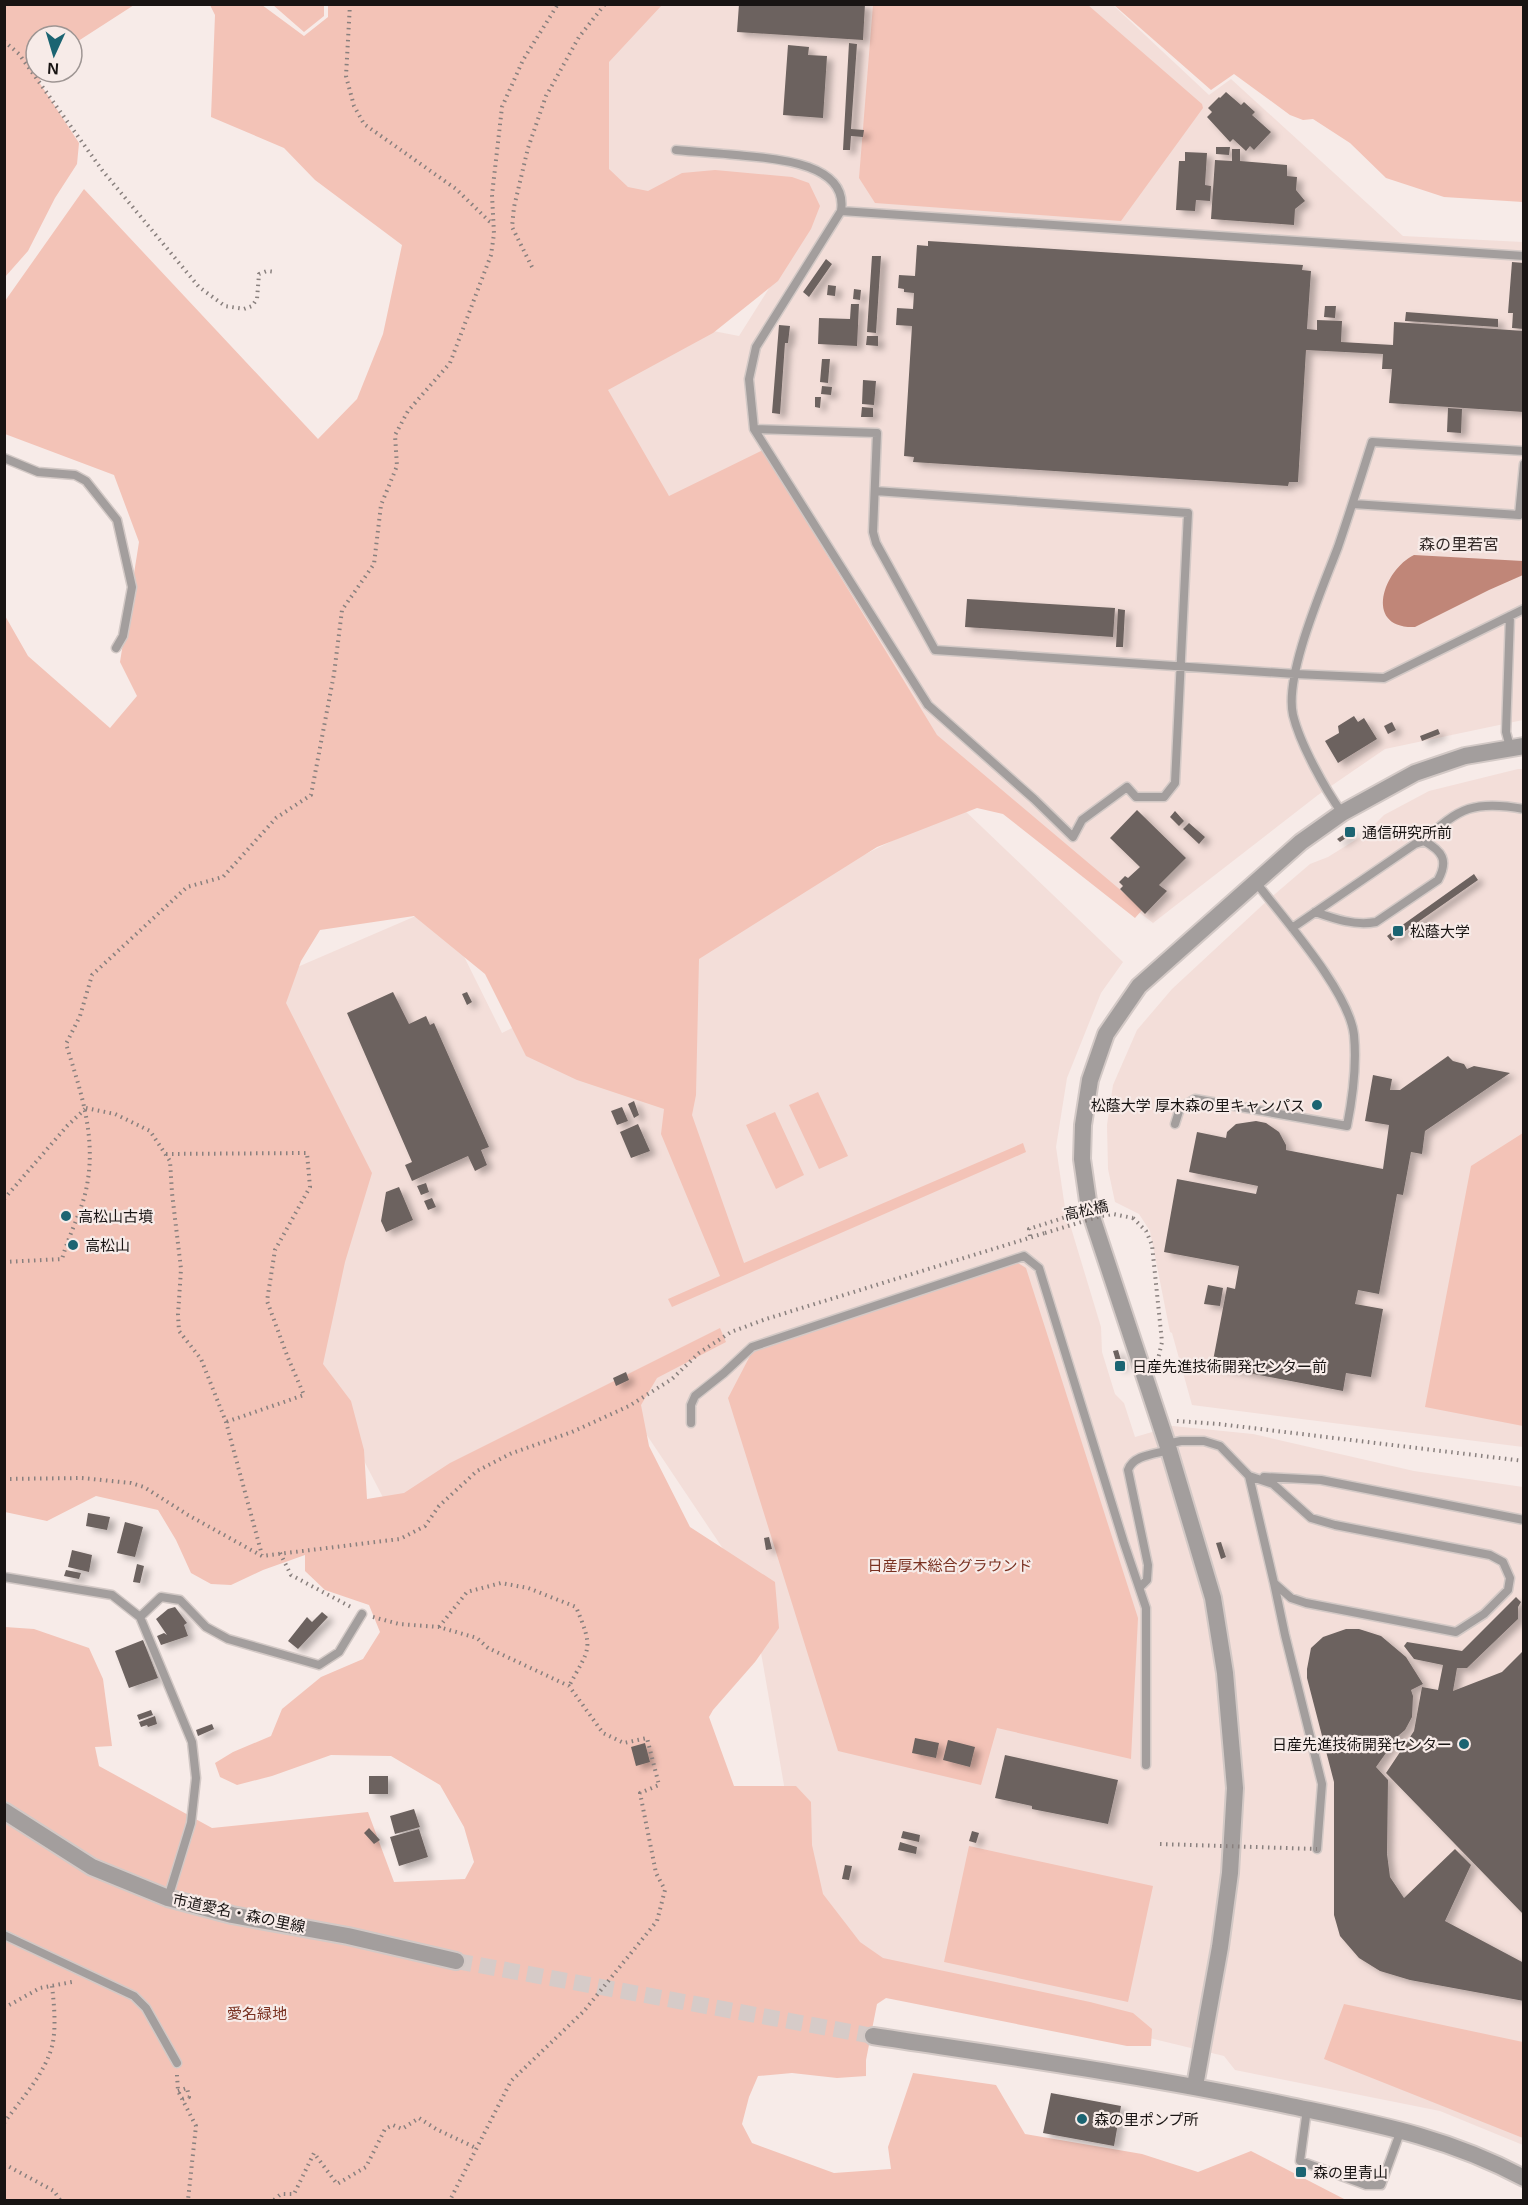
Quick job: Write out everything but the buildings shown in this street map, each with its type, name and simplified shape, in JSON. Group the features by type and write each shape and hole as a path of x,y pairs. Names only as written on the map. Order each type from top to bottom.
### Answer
{"street":[{"path":"1195,2086 1230,1873 1234,1788 1225,1673 1213,1598 1168,1447 1089,1208 1082,1159 1083,1125 1090,1080 1106,1034 1139,986 1301,842 1342,813 1415,773 1465,756 1517,747"},
{"name":"市道愛名・森の里線","path":"4,1811 92,1867 168,1898 232,1915 348,1936 456,1961"},
{"path":"873,2036 1195,2086 1401,2129 1442,2142 1524,2178"}],"lane":[{"path":"676,150 787,160 817,171 834,183 843,198 840,210 756,347 749,379 754,429 928,705 1026,791 1073,837 1082,820 1127,787 1136,797 1164,797 1175,783 1188,513 875,491"},
{"path":"840,210 1524,256"},
{"path":"754,429 877,433 873,532 876,543 935,650 1384,678 1524,609"},
{"path":"1342,813 1328,793 1293,714 1295,674 1301,648 1353,504 1372,442 1524,451"},
{"path":"4,458 38,472 75,475 86,481 117,520 132,587 123,636 116,648"},
{"path":"1353,504 1519,514 1524,464"},
{"path":"1510,616 1506,732 1517,747"},
{"path":"1292,928 1414,844 1424,841 1444,821 1473,807 1491,804 1524,809"},
{"path":"1316,912 1347,922 1364,924 1376,922 1386,916 1438,880 1443,870 1443,858 1437,848 1424,841"},
{"path":"1175,1124 1180,1108 1195,1099 1347,1126 1354,1091 1354,1033 1343,1000 1292,928 1255,881"},
{"path":"692,1423 691,1405 695,1395 724,1373 752,1347 1024,1256 1039,1268 1146,1608 1146,1765"},
{"path":"1140,1587 1147,1580 1149,1565 1128,1470 1136,1460 1181,1441 1204,1441 1220,1446 1249,1476 1273,1484 1311,1518 1335,1525 1490,1555 1503,1562 1510,1578 1508,1590 1484,1614 1456,1632 1306,1603 1291,1598 1274,1583"},
{"path":"1249,1476 1321,1480 1524,1520"},
{"path":"1249,1476 1322,1784 1317,1849"},
{"path":"4,1577 112,1595 140,1617 192,1742 196,1778 191,1823 168,1898"},
{"path":"140,1617 161,1597 180,1600 207,1627 228,1639 319,1665 339,1653 362,1614"},
{"path":"4,1935 134,1995 146,2008 177,2063"},
{"path":"1308,2109 1300,2161 1366,2185 1381,2185 1401,2129"}],"path":[{"path":"350,4 346,76 354,106 364,124 456,189 493,223"},
{"path":"4,1263 62,1259 84,1198 90,1160 86,1108 66,1044 80,1016 92,975 187,887 223,877 276,818 311,795 334,674 342,610 374,564 381,505 397,466 395,435 408,411 450,363 491,255 492,195 502,107 523,60 558,4"},
{"path":"532,267 512,227 514,207 528,148 546,96 579,38 604,4"},
{"path":"4,41 19,54 102,170 199,287 225,306 244,309 252,306 257,299 259,274 267,271 276,272"},
{"path":"86,1108 115,1114 150,1131 170,1161 182,1269 179,1331 201,1359 226,1422 262,1556"},
{"path":"4,1199 67,1126 86,1108"},
{"path":"166,1154 307,1153 310,1187 274,1250 267,1301 304,1395 226,1422"},
{"path":"1030,1236 1029,1229 1076,1214"},
{"name":"高松橋","path":"1045,1233 1113,1214 1133,1218 1146,1231 1152,1245 1162,1342 1157,1363"},
{"path":"4,1479 82,1478 131,1483 144,1487 188,1515 262,1556 400,1539 425,1526 440,1506 477,1471 512,1453 629,1406 643,1396"},
{"path":"1174,1421 1219,1424 1524,1461"},
{"path":"280,1553 291,1575 362,1614 399,1624 439,1627 477,1638 488,1648 569,1686 603,1733 624,1743 647,1738 659,1785 640,1793 656,1873 665,1890 657,1921 584,2011 511,2081 450,2200"},
{"path":"439,1627 467,1592 501,1583 528,1588 576,1607 587,1634 589,1649 569,1686"},
{"path":"1160,1844 1317,1849"},
{"path":"4,2008 40,1988 97,1978"},
{"path":"4,2123 43,2067 53,2043 52,1986"},
{"path":"177,2063 178,2091 196,2126 188,2200"},
{"path":"178,2091 187,2088 189,2097 182,2099"},
{"path":"274,2200 281,2194 294,2194 314,2153 338,2184 366,2167 385,2129 393,2125 402,2129 419,2118 436,2129 476,2148"},
{"path":"4,2164 54,2191 60,2200"}],"shaded area":[{"path":"584,5 1113,5 1209,95 1231,79 1403,236 1523,242 1523,720 1385,749 1318,795 1153,923 923,747 669,510 597,388 703,329 739,336 810,223 501,201"},
{"path":"1414,555 1523,561 1523,575 1415,627 1399,625 1389,619 1384,609 1383,597 1394,573 1403,562"},
{"name":"松蔭大学 厚木森の里キャンパス","path":"1523,769 1523,1447 1192,1405 1170,1332 1150,1231 1139,1214 1115,1202 1108,1169 1107,1125 1113,1085 1137,1030 1172,989 1310,864 1328,857 1365,834 1384,815 1429,791"},
{"path":"961,807 1123,962 1101,993 1067,1078 1056,1147 1065,1208 1101,1327 1102,1352 1115,1394 1124,1403 1135,1437 1173,1426 1253,1434 1414,1471 1523,1487 1523,2145 1440,2111 1235,2070 1224,2056 872,1971 804,1901 750,1589 624,1401 388,1507 265,1271 258,984 439,906 502,1033"}],"green space":[{"path":"5,4 134,5 84,37 84,24 24,24 24,84 40,84 79,143 77,164 55,198 28,251 5,277"},
{"name":"愛名緑地","path":"210,5 262,5 304,36 328,17 328,5 662,5 609,62 609,169 628,187 648,191 682,173 715,170 792,177 809,183 820,206 811,229 778,281 713,333 608,390 669,496 763,450 937,735 1143,909 1135,918 1003,814 977,808 877,847 699,959 696,1095 692,1115 744,1263 1023,1143 1026,1152 672,1307 668,1299 720,1276 661,1134 664,1109 577,1080 526,1056 485,974 414,916 320,930 301,961 286,1003 372,1173 345,1262 323,1364 351,1401 364,1450 367,1499 404,1493 450,1463 720,1328 726,1342 657,1378 641,1405 649,1446 690,1527 775,1582 779,1628 755,1662 709,1717 734,1786 796,1786 811,1802 812,1845 823,1894 860,1942 883,1958 1133,2013 1152,2029 1151,2046 1127,2046 886,1998 877,2004 866,2060 866,2076 837,2078 792,2073 758,2076 749,2097 742,2124 752,2143 834,2173 891,2169 888,2147 913,2073 996,2085 1025,2134 1142,2154 1198,2172 1251,2151 1346,2200 5,2200 5,1627 34,1629 89,1648 103,1679 112,1746 95,1747 99,1766 212,1828 368,1812 394,1882 465,1879 474,1862 464,1827 440,1785 391,1756 331,1755 272,1776 237,1785 220,1777 215,1763 233,1752 271,1736 282,1709 321,1677 363,1659 380,1632 369,1605 325,1590 305,1571 305,1555 263,1570 231,1585 211,1584 191,1573 176,1540 158,1510 96,1496 47,1521 5,1512 4,614 28,656 110,728 137,696 120,662 139,542 114,475 5,434 5,301 84,189 318,439 357,399 383,334 402,245 315,180 284,148 211,117 215,15"},
{"path":"273,5 324,5 324,16 304,32"},
{"path":"873,5 1088,5 1202,104 1203,108 1121,221 875,203 859,178"},
{"path":"1114,5 1523,5 1523,202 1444,197 1386,178 1350,143 1313,119 1303,120 1290,115 1234,74 1211,90"},
{"path":"818,1092 848,1156 819,1169 789,1105"},
{"path":"775,1112 804,1175 776,1189 746,1125"},
{"path":"1523,1133 1523,1426 1425,1407 1471,1166"},
{"name":"日産厚木総合グラウンド","path":"1015,1261 1026,1268 1138,1618 1131,1759 997,1728 981,1785 838,1751 728,1398 752,1352"},
{"path":"969,1846 1153,1886 1128,2002 944,1962"},
{"path":"1344,2004 1523,2042 1523,2138 1324,2059"}],"tunnel":[{"path":"456,1961 873,2036"}],"place":[{"name":"通信研究所前","path":"1350,832"},
{"name":"松蔭大学","path":"1398,931"},
{"name":"松蔭大学 厚木森の里キャンパス","path":"1317,1105"},
{"name":"高松山古墳","path":"66,1216"},
{"name":"高松山","path":"73,1245"},
{"name":"日産先進技術開発センター前","path":"1120,1366"},
{"name":"日産先進技術開発センター","path":"1464,1744"},
{"name":"森の里ポンプ所","path":"1082,2119"},
{"name":"森の里青山","path":"1301,2172"}],"district":[{"name":"森の里若宮","path":"1459,544"}]}
